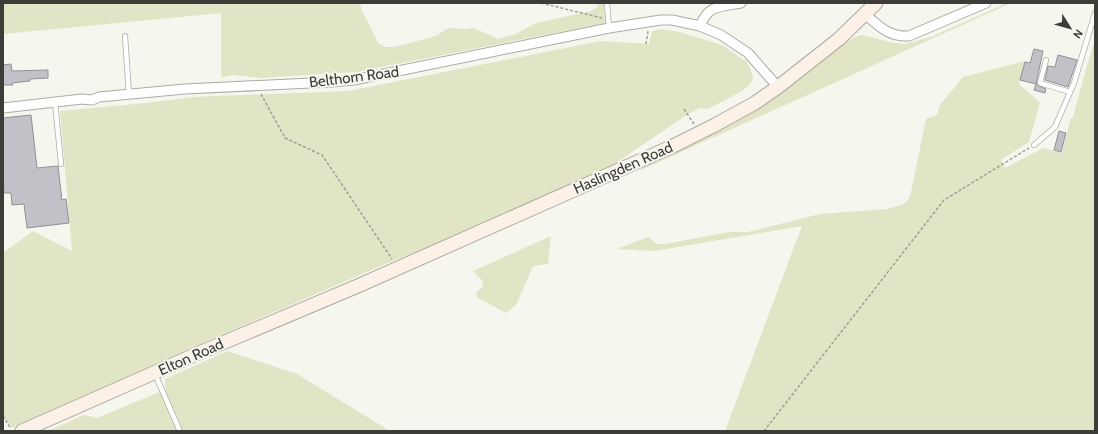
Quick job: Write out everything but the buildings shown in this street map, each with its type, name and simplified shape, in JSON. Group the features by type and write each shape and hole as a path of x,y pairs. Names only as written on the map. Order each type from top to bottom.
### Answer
{"main road":[{"name":"Haslingden Road","path":"360,285 673,146 755,103 812,62 839,39 876,3"},
{"name":"Elton Road","path":"22,431 360,285"}],"street":[{"path":"700,26 706,14 712,9 741,3"},
{"path":"865,14 891,34 909,36 986,3"},
{"name":"Belthorn Road","path":"3,108 55,102 92,100 100,97 185,89 354,80 608,24 672,20 700,26 721,35 748,53 778,86"}],"lane":[{"path":"607,3 608,24"},
{"path":"1034,145 1055,127 1074,83 1095,13"},
{"path":"125,36 129,94"},
{"path":"1046,60 1040,83 1070,92"},
{"path":"55,102 61,164"},
{"path":"155,373 179,429"}],"path":[{"path":"541,3 608,24"},
{"path":"646,44 649,21"},
{"path":"256,85 285,138 322,155 398,268"},
{"path":"684,109 700,132"},
{"path":"764,431 944,200 1034,145"},
{"path":"3,416 10,425 12,431"}],"green space":[{"path":"3,3 360,3 378,43 385,47 394,47 436,36 448,28 474,28 498,39 516,34 536,23 591,11 597,7 598,3 604,3 605,23 356,72 260,78 234,75 221,77 221,13 3,34"},
{"path":"1007,3 1011,3 639,171 646,164 737,119 771,100 842,45 855,37 862,35 894,43 905,44 933,36"},
{"path":"661,29 680,32 722,45 747,62 753,76 752,81 742,91 708,109 699,108 685,116 613,165 450,239 388,263 12,428 3,416 3,253 33,231 72,251 60,111 193,97 348,91 601,41 649,44 652,31"},
{"path":"1095,40 1095,431 725,431 802,226 654,251 617,249 648,237 657,244 665,244 730,232 748,232 820,214 888,209 904,204 910,197 926,119 937,115 940,105 963,77 1025,61 1019,84 1040,103 1029,142 1001,160 1005,168 1043,148 1062,153 1070,121 1073,117"},
{"path":"551,236 548,264 533,266 516,305 506,313 478,298 476,293 483,287 482,280 473,271"},
{"path":"227,351 297,374 390,431 48,431 84,415 97,418 162,391 166,389 165,379"}]}
